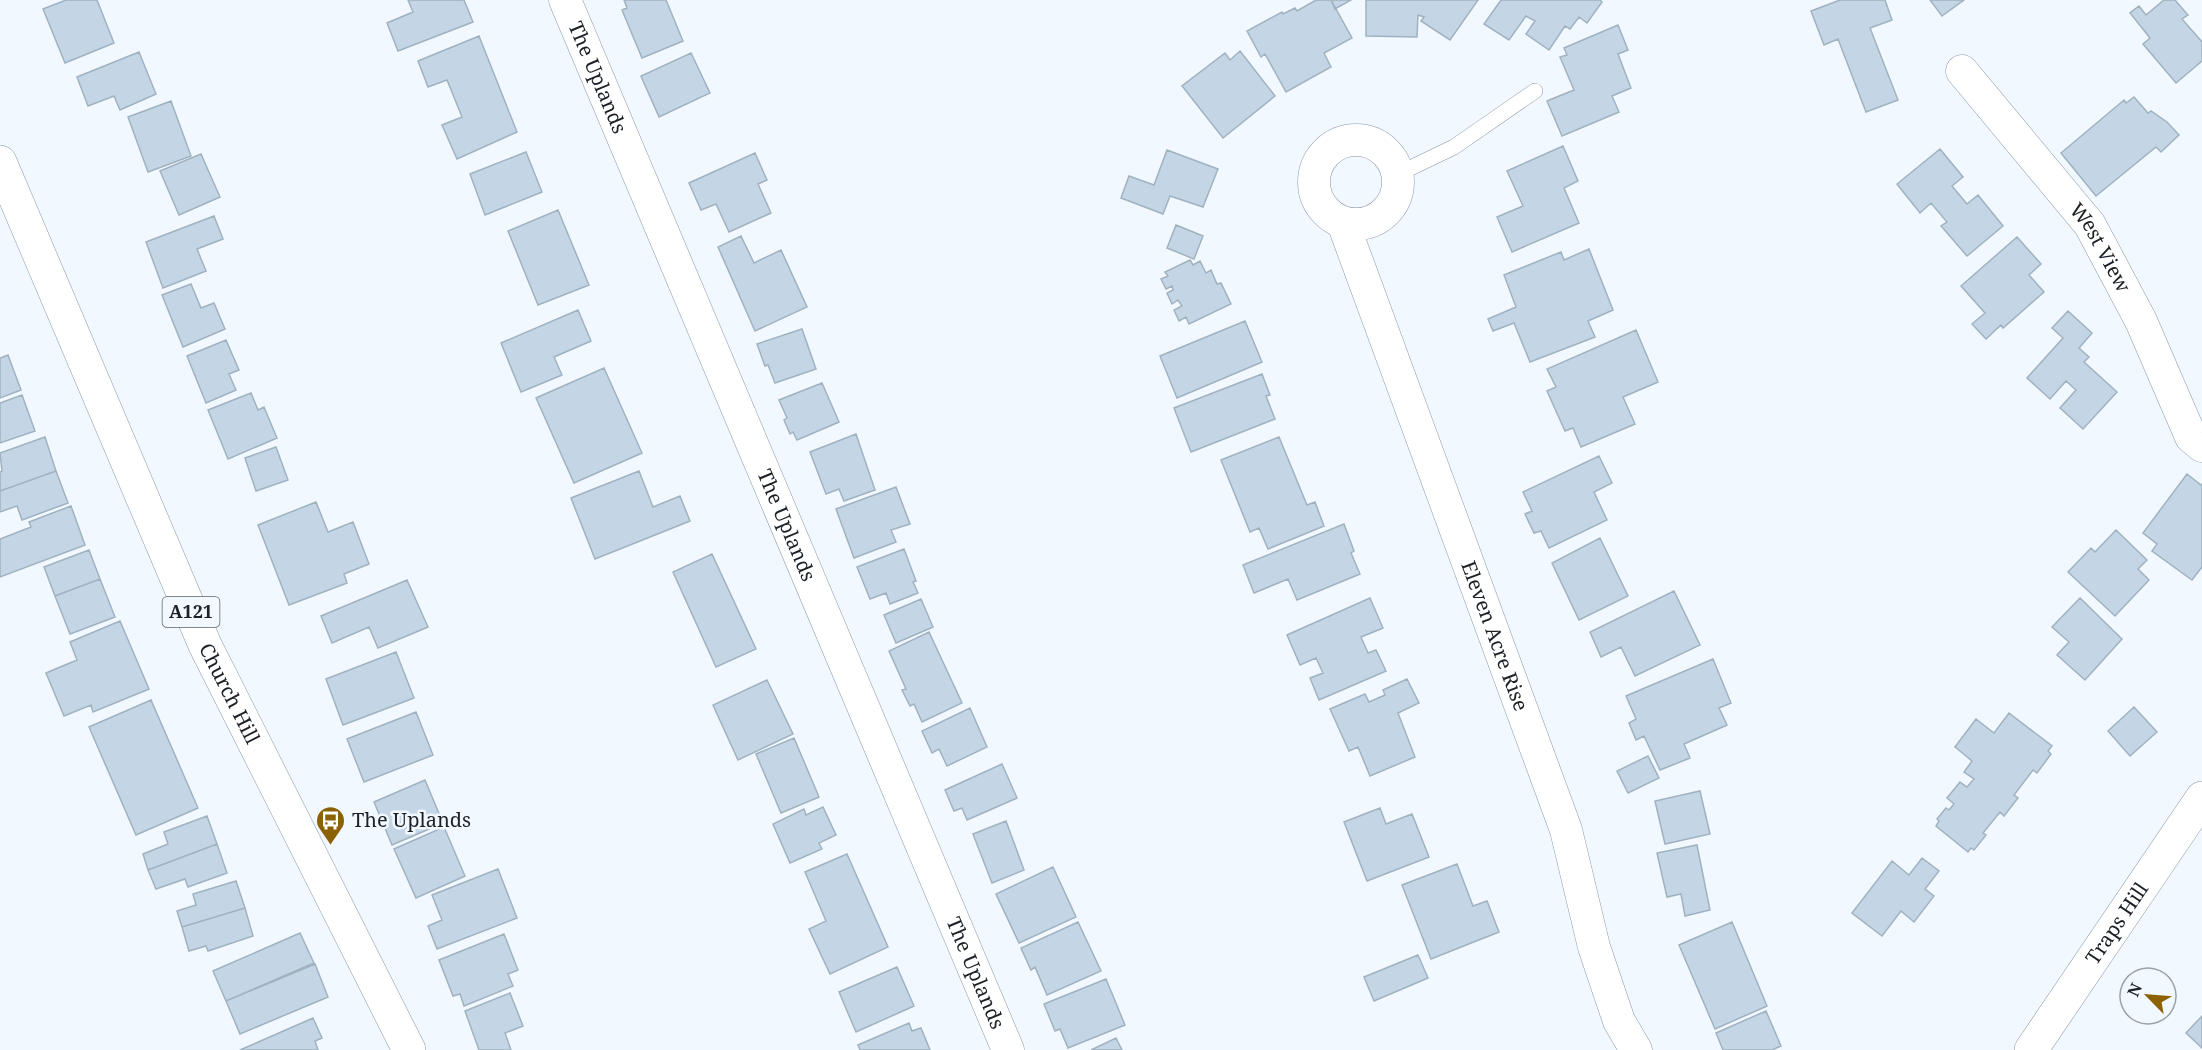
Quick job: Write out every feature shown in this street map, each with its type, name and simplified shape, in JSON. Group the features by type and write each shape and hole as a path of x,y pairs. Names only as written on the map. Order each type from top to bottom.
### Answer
{"main road":[{"name":"Church Hill","path":"0,162 205,645 409,1050"},
{"name":"Traps Hill","path":"2031,1050 2202,798"}],"street":[{"name":"The Uplands","path":"565,0 1008,1050"},
{"name":"West View","path":"1962,71 2090,225 2141,321 2191,437 2202,446"},
{"path":"1347,140 1374,143 1394,162 1398,174 1398,189 1394,203 1372,222 1358,225 1343,223 1326,211 1315,194 1314,180 1317,167 1324,155 1334,146 1347,140"},
{"name":"Eleven Acre Rise","path":"1343,223 1566,830 1594,947 1619,1022 1636,1050"}],"lane":[{"path":"1398,174 1454,147 1535,91"}],"building":[{"path":"66,0 97,0 114,43 65,63 43,9"},
{"path":"408,0 464,0 473,22 398,51 387,23 413,12"},
{"path":"624,0 666,0 683,41 642,58 622,10 627,8"},
{"path":"1316,0 1331,0 1352,38 1324,53 1331,67 1286,92 1265,54 1261,57 1247,31 1282,12 1283,14 1295,8 1297,11"},
{"path":"1331,0 1351,0 1335,9"},
{"path":"1366,0 1478,0 1450,40 1421,21 1424,17 1418,15 1417,37 1366,36"},
{"path":"1501,0 1600,0 1602,2 1587,23 1579,17 1570,29 1565,26 1549,50 1526,34 1535,21 1526,16 1509,40 1484,24"},
{"path":"1840,0 1885,0 1892,20 1870,28 1898,100 1866,112 1838,39 1824,45 1811,11"},
{"path":"1930,0 1964,0 1942,16"},
{"path":"2164,0 2175,0 2188,15 2182,19 2202,42 2202,61 2176,83 2143,44 2150,38 2130,13 2139,6 2146,15"},
{"path":"1618,25 1628,50 1618,54 1631,88 1612,96 1619,112 1562,136 1547,101 1574,90 1560,57 1567,55 1564,48"},
{"path":"479,36 517,132 457,159 442,125 462,117 447,80 428,87 418,61"},
{"path":"1240,51 1275,96 1223,138 1182,86 1225,53 1230,60"},
{"path":"139,52 156,94 120,110 114,96 88,106 77,77"},
{"path":"691,53 710,93 659,117 641,76"},
{"path":"2134,97 2148,113 2151,111 2167,122 2179,135 2161,152 2156,147 2096,196 2061,153 2124,100 2126,103"},
{"path":"171,101 191,156 148,172 128,117"},
{"path":"1563,146 1578,181 1564,188 1579,223 1512,252 1497,217 1523,206 1507,171"},
{"path":"1940,149 1963,177 1952,186 1967,204 1978,195 2003,226 1967,256 1941,226 1947,222 1931,203 1920,213 1897,184"},
{"path":"1167,150 1218,169 1203,207 1170,196 1163,214 1121,198 1129,176 1154,185"},
{"path":"526,152 542,192 485,215 470,174"},
{"path":"755,153 767,180 758,184 771,213 729,232 716,204 701,210 689,183"},
{"path":"201,154 220,197 179,215 160,171"},
{"path":"558,210 589,285 538,305 508,231"},
{"path":"214,216 223,239 197,249 206,271 163,288 146,242"},
{"path":"1176,225 1203,236 1194,259 1167,248"},
{"path":"741,236 754,263 781,250 807,307 755,331 718,247"},
{"path":"2017,237 2041,264 2029,275 2044,292 2003,328 2001,325 1986,339 1972,324 1985,313 1961,286"},
{"path":"1589,249 1613,310 1588,321 1595,337 1530,362 1514,323 1493,331 1488,319 1516,307 1504,275 1561,252 1564,260"},
{"path":"1190,260 1193,265 1200,261 1206,273 1211,270 1217,284 1221,283 1231,304 1189,324 1186,317 1179,321 1174,310 1182,306 1178,300 1172,304 1167,293 1173,290 1172,286 1166,289 1161,279 1168,276 1165,272"},
{"path":"191,284 201,308 214,303 225,329 183,347 162,295"},
{"path":"578,310 591,341 554,357 562,375 521,392 501,343"},
{"path":"2068,311 2092,333 2079,348 2089,357 2084,362 2117,392 2083,429 2060,408 2076,390 2066,381 2050,399 2027,378 2063,338 2052,328"},
{"path":"1245,321 1262,362 1177,398 1160,356"},
{"path":"802,329 816,369 775,383 768,365 765,366 757,344"},
{"path":"1636,330 1658,382 1623,397 1635,424 1581,447 1573,428 1565,431 1547,391 1556,387 1547,369"},
{"path":"226,340 239,370 229,374 236,390 206,403 187,356"},
{"path":"8,355 21,390 0,398 0,358"},
{"path":"604,368 642,453 574,483 536,398"},
{"path":"1262,374 1270,395 1266,396 1275,419 1191,452 1174,408"},
{"path":"822,383 839,422 797,440 793,432 790,434 784,420 787,418 779,400"},
{"path":"251,393 258,410 264,407 277,438 228,459 208,410"},
{"path":"22,395 35,431 0,443 0,403"},
{"path":"856,434 875,490 844,501 839,489 826,494 810,452"},
{"path":"45,437 56,471 0,491 0,472 2,471 0,453"},
{"path":"1279,437 1307,505 1315,502 1324,526 1268,549 1259,528 1250,532 1221,460"},
{"path":"276,447 288,480 256,491 245,458"},
{"path":"1599,456 1612,483 1594,492 1607,520 1549,548 1541,531 1534,533 1525,514 1532,511 1523,492"},
{"path":"56,471 68,503 22,520 17,506 0,512 0,491"},
{"path":"639,471 653,507 680,496 690,521 595,559 571,498"},
{"path":"2187,474 2202,484 2202,567 2192,580 2152,551 2157,544 2143,533"},
{"path":"896,487 910,524 891,530 896,542 854,558 836,509"},
{"path":"316,502 328,532 353,522 369,564 344,574 347,583 289,605 258,525"},
{"path":"71,506 85,545 0,577 0,539 31,527 29,522"},
{"path":"1344,524 1354,551 1351,553 1360,574 1297,600 1288,579 1254,593 1243,565"},
{"path":"2116,530 2147,560 2138,569 2149,580 2115,616 2068,572 2091,548 2095,552"},
{"path":"1600,538 1628,596 1579,620 1552,563"},
{"path":"904,549 918,593 890,604 886,593 870,599 857,567"},
{"path":"89,550 100,579 55,596 44,567"},
{"path":"712,554 756,649 716,667 673,572"},
{"path":"100,579 115,617 70,634 55,596"},
{"path":"407,580 428,627 378,648 369,627 332,643 321,616"},
{"path":"1674,591 1700,645 1635,676 1621,647 1601,657 1590,632"},
{"path":"1370,598 1383,628 1361,637 1368,653 1376,650 1386,671 1319,700 1310,678 1323,673 1316,658 1300,665 1287,635"},
{"path":"2080,598 2122,639 2085,680 2057,655 2069,642 2052,627"},
{"path":"921,599 933,627 896,643 884,615"},
{"path":"120,621 149,689 93,712 91,705 64,716 46,673 77,660 70,642"},
{"path":"929,632 962,703 922,722 914,704 910,706 902,690 906,689 889,651"},
{"path":"396,652 414,698 343,725 326,679"},
{"path":"1713,659 1731,703 1719,708 1727,725 1684,744 1690,758 1660,770 1644,736 1636,740 1629,723 1636,719 1626,696"},
{"path":"1407,679 1419,703 1398,713 1415,757 1370,776 1358,747 1349,751 1330,709 1365,694 1369,702 1385,695 1383,690"},
{"path":"767,680 793,734 738,760 713,705"},
{"path":"151,700 198,808 136,835 89,727"},
{"path":"2134,707 2157,732 2130,756 2108,731"},
{"path":"970,708 987,747 947,766 939,749 932,753 922,731"},
{"path":"416,712 433,755 364,782 347,739"},
{"path":"2009,713 2052,746 2048,751 2051,754 2037,773 2033,770 2014,795 2018,798 2004,816 2000,812 1983,833 1986,835 1974,850 1971,848 1968,852 1936,826 1939,821 1937,819 1946,808 1949,810 1954,804 1947,798 1960,782 1967,787 1974,779 1964,772 1972,761 1955,747 1976,719 1994,733"},
{"path":"794,738 819,797 781,813 756,754"},
{"path":"1648,756 1659,778 1628,793 1617,771"},
{"path":"1002,764 1017,798 967,820 962,808 954,811 945,790"},
{"path":"425,780 443,823 392,845 374,802"},
{"path":"1700,791 1710,834 1665,844 1655,801"},
{"path":"823,807 836,835 819,843 822,849 790,863 773,824 804,809 806,815"},
{"path":"1380,808 1386,824 1412,814 1429,857 1367,881 1344,822"},
{"path":"207,816 217,844 148,870 143,854 168,844 164,832"},
{"path":"1006,821 1024,870 992,883 973,834"},
{"path":"444,827 465,876 416,898 394,849"},
{"path":"217,844 227,873 188,887 185,879 156,889 148,870"},
{"path":"1697,845 1710,910 1685,916 1681,894 1667,897 1657,853"},
{"path":"847,854 888,947 830,974 809,929 826,921 805,872"},
{"path":"1922,858 1939,871 1925,889 1934,896 1914,922 1901,911 1882,936 1852,913 1892,861 1909,875"},
{"path":"1457,864 1473,906 1487,901 1499,932 1431,959 1402,885"},
{"path":"1053,867 1076,917 1019,943 996,894"},
{"path":"498,869 517,918 437,949 428,926 442,920 432,895"},
{"path":"236,881 245,908 182,927 177,911 196,905 193,894"},
{"path":"245,908 253,936 208,951 206,946 189,951 182,927"},
{"path":"1078,922 1101,971 1047,995 1035,967 1031,970 1021,948"},
{"path":"1732,922 1767,1006 1715,1029 1679,945"},
{"path":"300,933 314,963 226,1001 213,971"},
{"path":"504,934 518,970 508,974 513,986 464,1006 460,994 453,996 439,960"},
{"path":"1418,955 1428,978 1374,1001 1364,977"},
{"path":"315,964 328,997 240,1034 226,1001"},
{"path":"897,967 914,1006 856,1032 839,992"},
{"path":"1106,979 1125,1025 1068,1048 1060,1029 1055,1031 1044,1004"},
{"path":"510,993 523,1026 505,1033 511,1050 479,1050 465,1011"},
{"path":"1766,1011 1781,1046 1772,1050 1723,1050 1716,1033"},
{"path":"2202,1016 2202,1048 2186,1033"},
{"path":"313,1018 322,1038 315,1041 318,1050 240,1050"},
{"path":"909,1023 912,1031 921,1028 930,1050 860,1050 858,1045"},
{"path":"1116,1038 1122,1050 1091,1050"}],"place":[{"name":"The Uplands","path":"331,846"}]}
